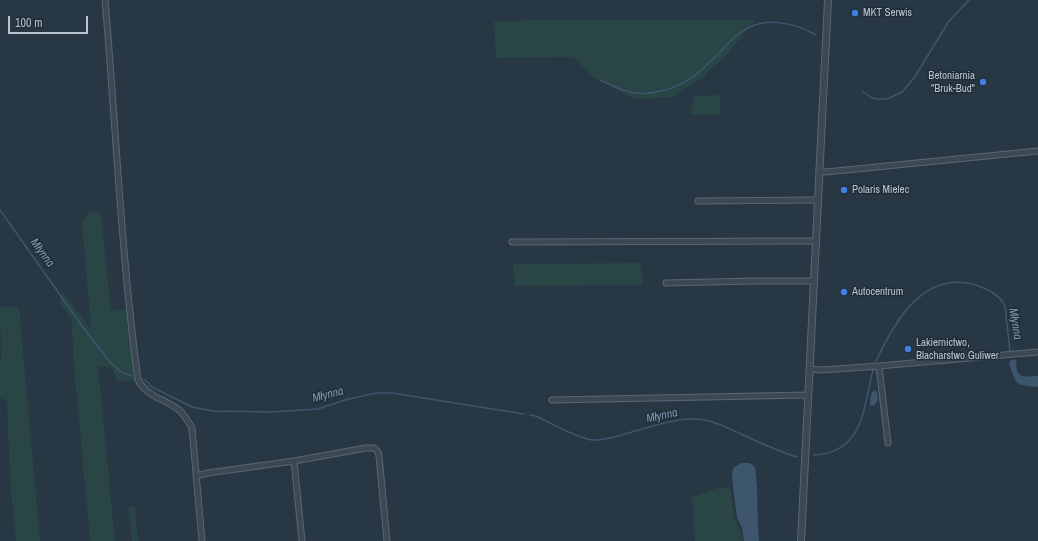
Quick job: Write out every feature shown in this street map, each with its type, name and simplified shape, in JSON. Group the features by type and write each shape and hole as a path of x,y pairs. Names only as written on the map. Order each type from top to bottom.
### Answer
{"street":[{"path":"105,0 116,154 131,321 138,380 148,393 178,410 186,417 192,428 202,541"},
{"path":"801,541 828,0"},
{"path":"819,170 826,172 1038,152"},
{"path":"698,201 818,200"},
{"path":"512,242 816,241"},
{"path":"666,283 755,281 814,282"},
{"path":"810,369 822,370 880,366 1038,352"},
{"path":"880,366 888,444"},
{"path":"552,400 808,395"},
{"path":"196,476 366,448 374,448 378,452 379,456 387,541"},
{"path":"294,461 302,541"}],"green space":[{"path":"755,20 725,57 706,73 705,77 677,93 675,97 634,99 592,76 573,57 496,58 494,21"},
{"path":"720,95 720,115 690,114 695,96"},
{"path":"95,211 101,214 111,311 127,308 134,381 117,381 113,369 110,367 98,366 115,541 90,541 73,354 72,320 60,303 62,291 91,329 82,222 89,212"},
{"path":"640,263 643,285 515,286 513,264"},
{"path":"0,307 19,307 40,541 16,541 10,478 7,401 0,398"},
{"path":"730,487 735,520 740,530 742,541 695,541 692,497 717,488"},
{"path":"128,507 135,507 138,541 132,541"}],"water":[{"path":"1013,359 1016,361 1018,374 1023,376 1038,376 1038,387 1024,386 1015,380 1009,364"},
{"path":"875,390 877,392 878,399 875,405 871,406 871,395"},
{"path":"742,463 749,463 755,467 759,541 744,541 742,528 737,517 732,473 734,467"}],"waterway":[{"path":"862,91 872,98 878,99 887,99 902,92 914,78 949,21 969,0"},
{"path":"600,80 634,93 658,92 689,80 704,68 737,35 750,27 769,22 788,24 807,30 816,35"},
{"name":"Młynna","path":"0,210 87,333 110,362 121,372 132,376"},
{"name":"Młynna","path":"876,361 892,330 913,302 926,292 941,285 957,282 984,288 999,298 1005,306 1010,352"},
{"name":"Młynna","path":"814,455 830,452 843,446 852,437 863,413 873,370"},
{"name":"Młynna","path":"143,379 149,383 150,386 192,407 213,411 271,412 318,409 345,400 376,393 392,393 524,414"},
{"name":"Młynna","path":"530,415 536,416 578,436 592,440 605,439 668,422 685,419 700,419 719,424 770,447 797,457"}],"place":[{"name":"MKT Serwis","path":"855,13"},
{"name":"Betoniarnia \"Bruk-Bud\"","path":"983,82"},
{"name":"Polaris Mielec","path":"844,190"},
{"name":"Autocentrum","path":"844,292"},
{"name":"Lakiernictwo, Blacharstwo Guliwer","path":"908,349"}]}
